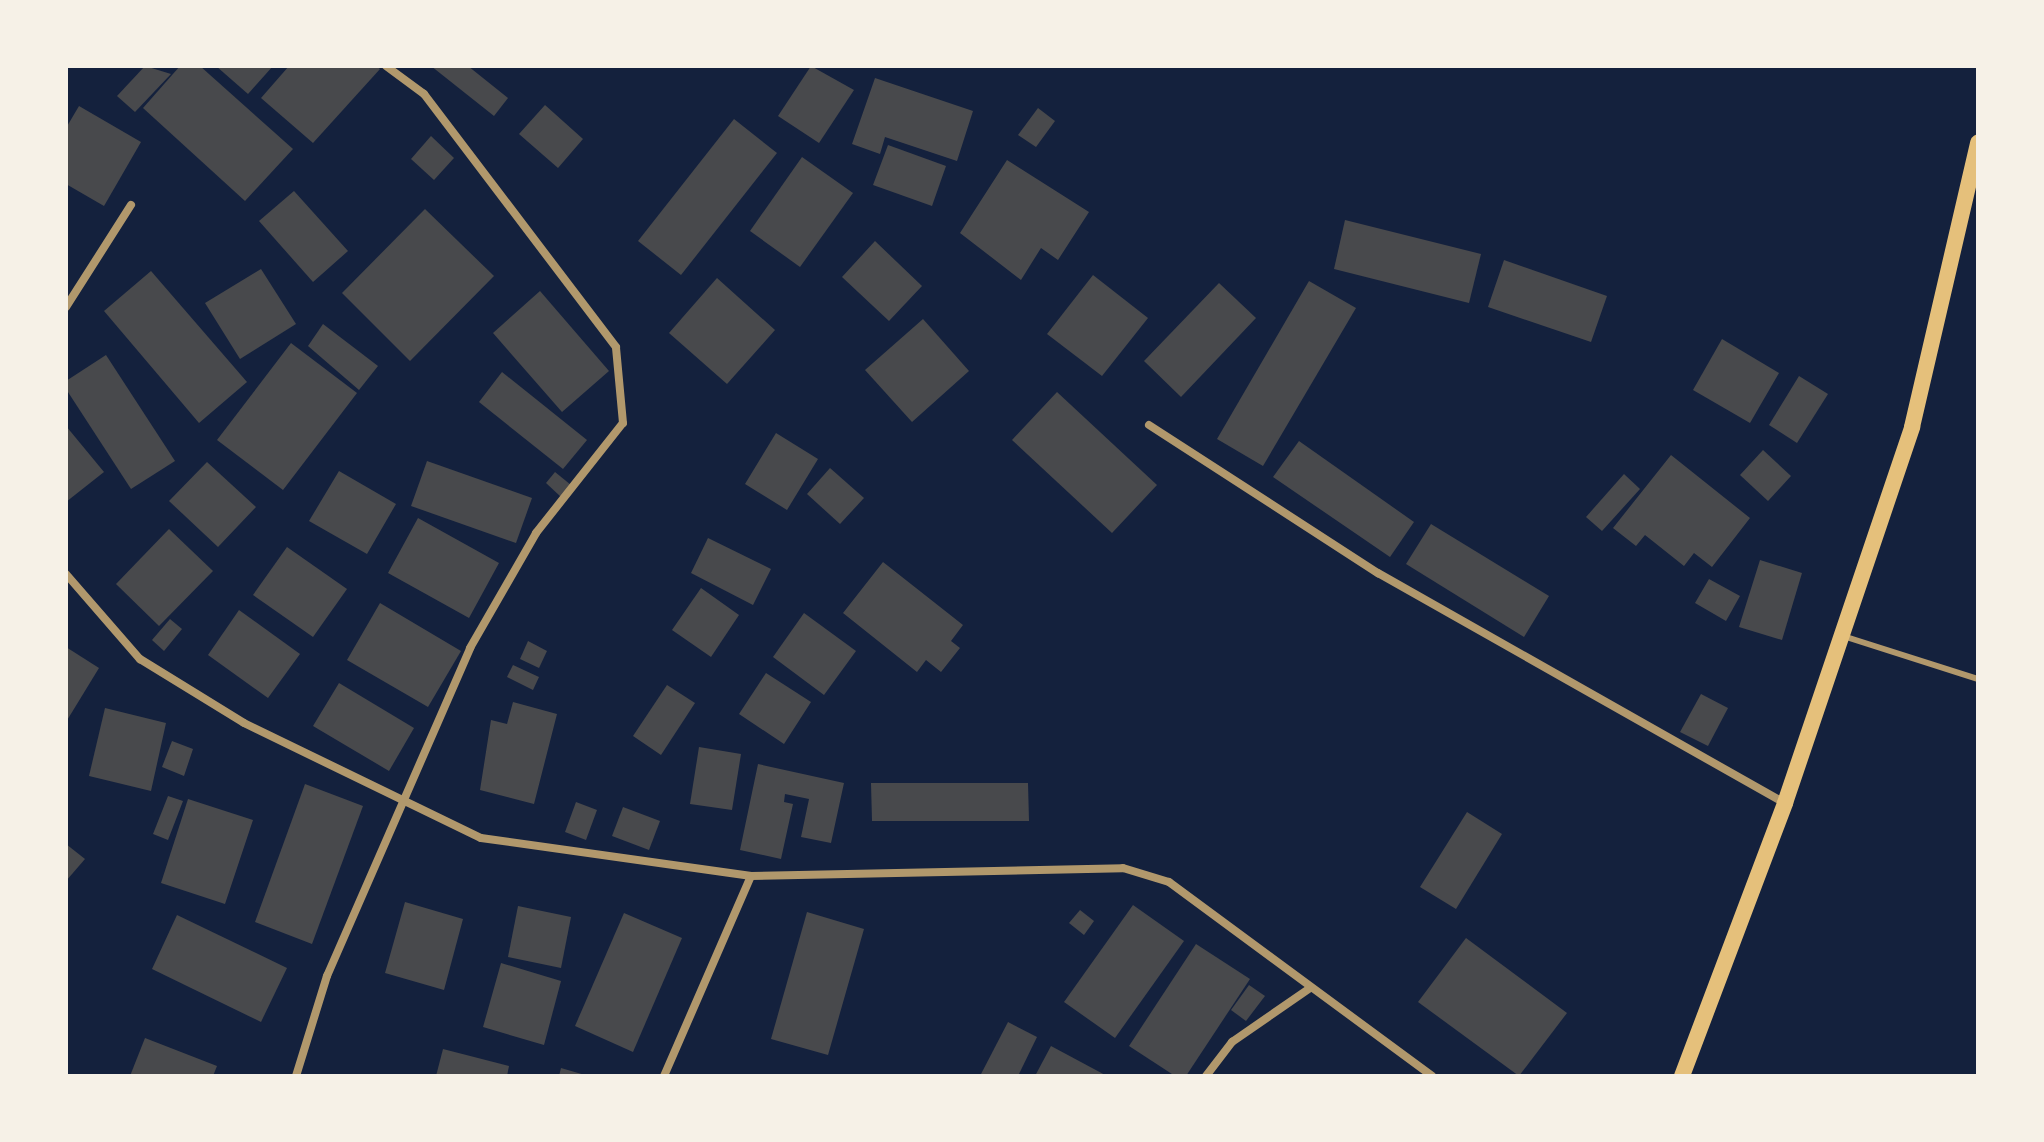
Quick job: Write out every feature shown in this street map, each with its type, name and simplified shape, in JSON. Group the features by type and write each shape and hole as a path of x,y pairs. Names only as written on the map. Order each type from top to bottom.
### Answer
{"main road":[{"path":"1682,1076 1785,803 1912,427 1978,143"}],"street":[{"path":"296,1076 327,976 470,648 536,533 623,423 624,390 616,347 554,259 424,94 386,66"},
{"path":"66,307 131,205"},
{"path":"1149,425 1378,573 1785,803"},
{"path":"66,574 140,659 244,723 403,803 481,838 751,876 1123,868 1169,882 1432,1076"},
{"path":"664,1076 751,876"},
{"path":"1206,1076 1232,1042 1310,988"}],"lane":[{"path":"1840,635 1978,679"}],"building":[{"path":"145,66 171,74 135,112 117,96"},
{"path":"180,66 200,66 293,149 245,201 143,108"},
{"path":"216,66 273,66 248,94"},
{"path":"289,66 376,66 380,69 313,143 261,98"},
{"path":"431,66 468,66 508,98 494,116"},
{"path":"811,66 854,90 819,143 778,116"},
{"path":"875,78 973,111 957,161 885,137 880,154 852,144"},
{"path":"545,105 583,139 558,168 519,134"},
{"path":"79,106 141,142 104,206 66,184 66,128"},
{"path":"1038,108 1055,121 1036,147 1018,135"},
{"path":"734,119 777,153 681,275 638,241"},
{"path":"431,136 454,158 434,180 411,159"},
{"path":"888,145 946,166 932,206 873,185"},
{"path":"802,157 853,193 800,267 750,231"},
{"path":"1007,160 1089,212 1058,260 1041,248 1021,280 960,233"},
{"path":"294,191 348,251 313,282 259,221"},
{"path":"425,209 494,276 410,361 342,293"},
{"path":"1345,220 1481,254 1469,303 1334,269"},
{"path":"875,241 922,286 889,321 842,277"},
{"path":"1504,260 1607,296 1591,342 1488,307"},
{"path":"261,269 296,324 240,359 205,303"},
{"path":"151,271 247,382 199,423 104,311"},
{"path":"1093,275 1148,318 1102,376 1047,334"},
{"path":"717,278 775,330 727,384 669,333"},
{"path":"1309,281 1356,308 1263,466 1217,439"},
{"path":"1219,283 1256,318 1181,397 1144,361"},
{"path":"540,291 609,371 562,412 493,333"},
{"path":"923,319 969,371 912,422 865,370"},
{"path":"323,324 378,366 359,390 308,346"},
{"path":"1722,339 1779,373 1750,423 1693,390"},
{"path":"291,343 357,393 283,490 217,440"},
{"path":"106,355 175,461 131,489 66,389 66,381"},
{"path":"502,372 587,440 563,469 479,402"},
{"path":"1799,376 1828,394 1797,443 1769,425"},
{"path":"1057,392 1157,485 1112,533 1012,440"},
{"path":"66,426 104,472 66,502"},
{"path":"776,433 818,459 787,510 745,484"},
{"path":"1299,441 1414,522 1390,557 1273,477"},
{"path":"1763,450 1791,476 1768,501 1740,475"},
{"path":"1671,455 1750,518 1712,567 1694,553 1684,566 1645,535 1636,546 1613,528"},
{"path":"427,461 532,498 516,543 411,506"},
{"path":"207,462 256,507 218,547 169,501"},
{"path":"830,468 864,498 840,524 807,494"},
{"path":"339,471 396,504 367,554 309,521"},
{"path":"555,472 571,485 561,497 546,483"},
{"path":"1624,474 1640,489 1602,531 1586,517"},
{"path":"418,518 499,563 469,618 388,573"},
{"path":"1431,524 1549,596 1524,637 1406,564"},
{"path":"169,529 213,571 159,626 116,584"},
{"path":"708,538 771,569 753,605 691,573"},
{"path":"287,547 347,589 313,637 253,595"},
{"path":"1760,560 1802,573 1782,640 1739,627"},
{"path":"883,562 963,625 951,641 960,648 941,672 926,660 917,672 843,613"},
{"path":"1709,579 1740,596 1726,621 1695,603"},
{"path":"701,588 739,615 711,657 672,630"},
{"path":"380,603 461,651 428,707 347,660"},
{"path":"239,610 300,654 268,698 208,655"},
{"path":"804,613 856,651 824,695 773,657"},
{"path":"170,619 182,629 164,651 152,640"},
{"path":"528,641 547,651 539,668 520,659"},
{"path":"66,647 99,668 66,722"},
{"path":"513,665 539,677 533,690 507,677"},
{"path":"766,673 811,702 784,744 739,714"},
{"path":"339,683 414,728 389,771 313,726"},
{"path":"667,685 695,703 661,755 633,736"},
{"path":"1701,694 1728,708 1708,746 1680,732"},
{"path":"513,702 557,714 534,804 480,790 491,720 507,724"},
{"path":"105,708 166,723 151,791 89,776"},
{"path":"172,741 193,749 184,776 162,767"},
{"path":"699,747 741,754 732,810 690,804"},
{"path":"758,764 844,783 831,843 801,837 809,799 785,794 784,802 793,804 781,859 740,850"},
{"path":"871,783 1028,783 1029,821 872,821"},
{"path":"305,784 363,806 312,944 255,922"},
{"path":"168,796 183,801 168,840 153,834"},
{"path":"188,799 253,820 225,904 161,883"},
{"path":"576,802 597,810 586,840 565,832"},
{"path":"623,807 660,821 649,850 612,836"},
{"path":"1467,812 1502,834 1456,909 1420,887"},
{"path":"66,844 85,859 66,881"},
{"path":"405,902 463,919 444,990 385,973"},
{"path":"1133,905 1184,941 1115,1038 1064,1002"},
{"path":"518,906 571,917 561,968 508,957"},
{"path":"1080,910 1094,921 1084,935 1069,923"},
{"path":"807,912 864,929 828,1055 771,1039"},
{"path":"624,913 682,938 633,1052 575,1026"},
{"path":"177,915 287,968 261,1022 152,969"},
{"path":"1466,938 1567,1013 1519,1076 1418,1002"},
{"path":"1196,944 1250,979 1186,1076 1175,1076 1129,1046"},
{"path":"501,963 561,981 544,1045 483,1027"},
{"path":"1249,985 1265,996 1246,1021 1231,1010"},
{"path":"1008,1022 1037,1037 1018,1076 980,1076"},
{"path":"145,1038 217,1066 213,1076 130,1076"},
{"path":"1051,1046 1107,1076 1035,1076"},
{"path":"443,1049 509,1066 507,1076 436,1076"},
{"path":"561,1068 585,1075 585,1076 559,1076"}]}
